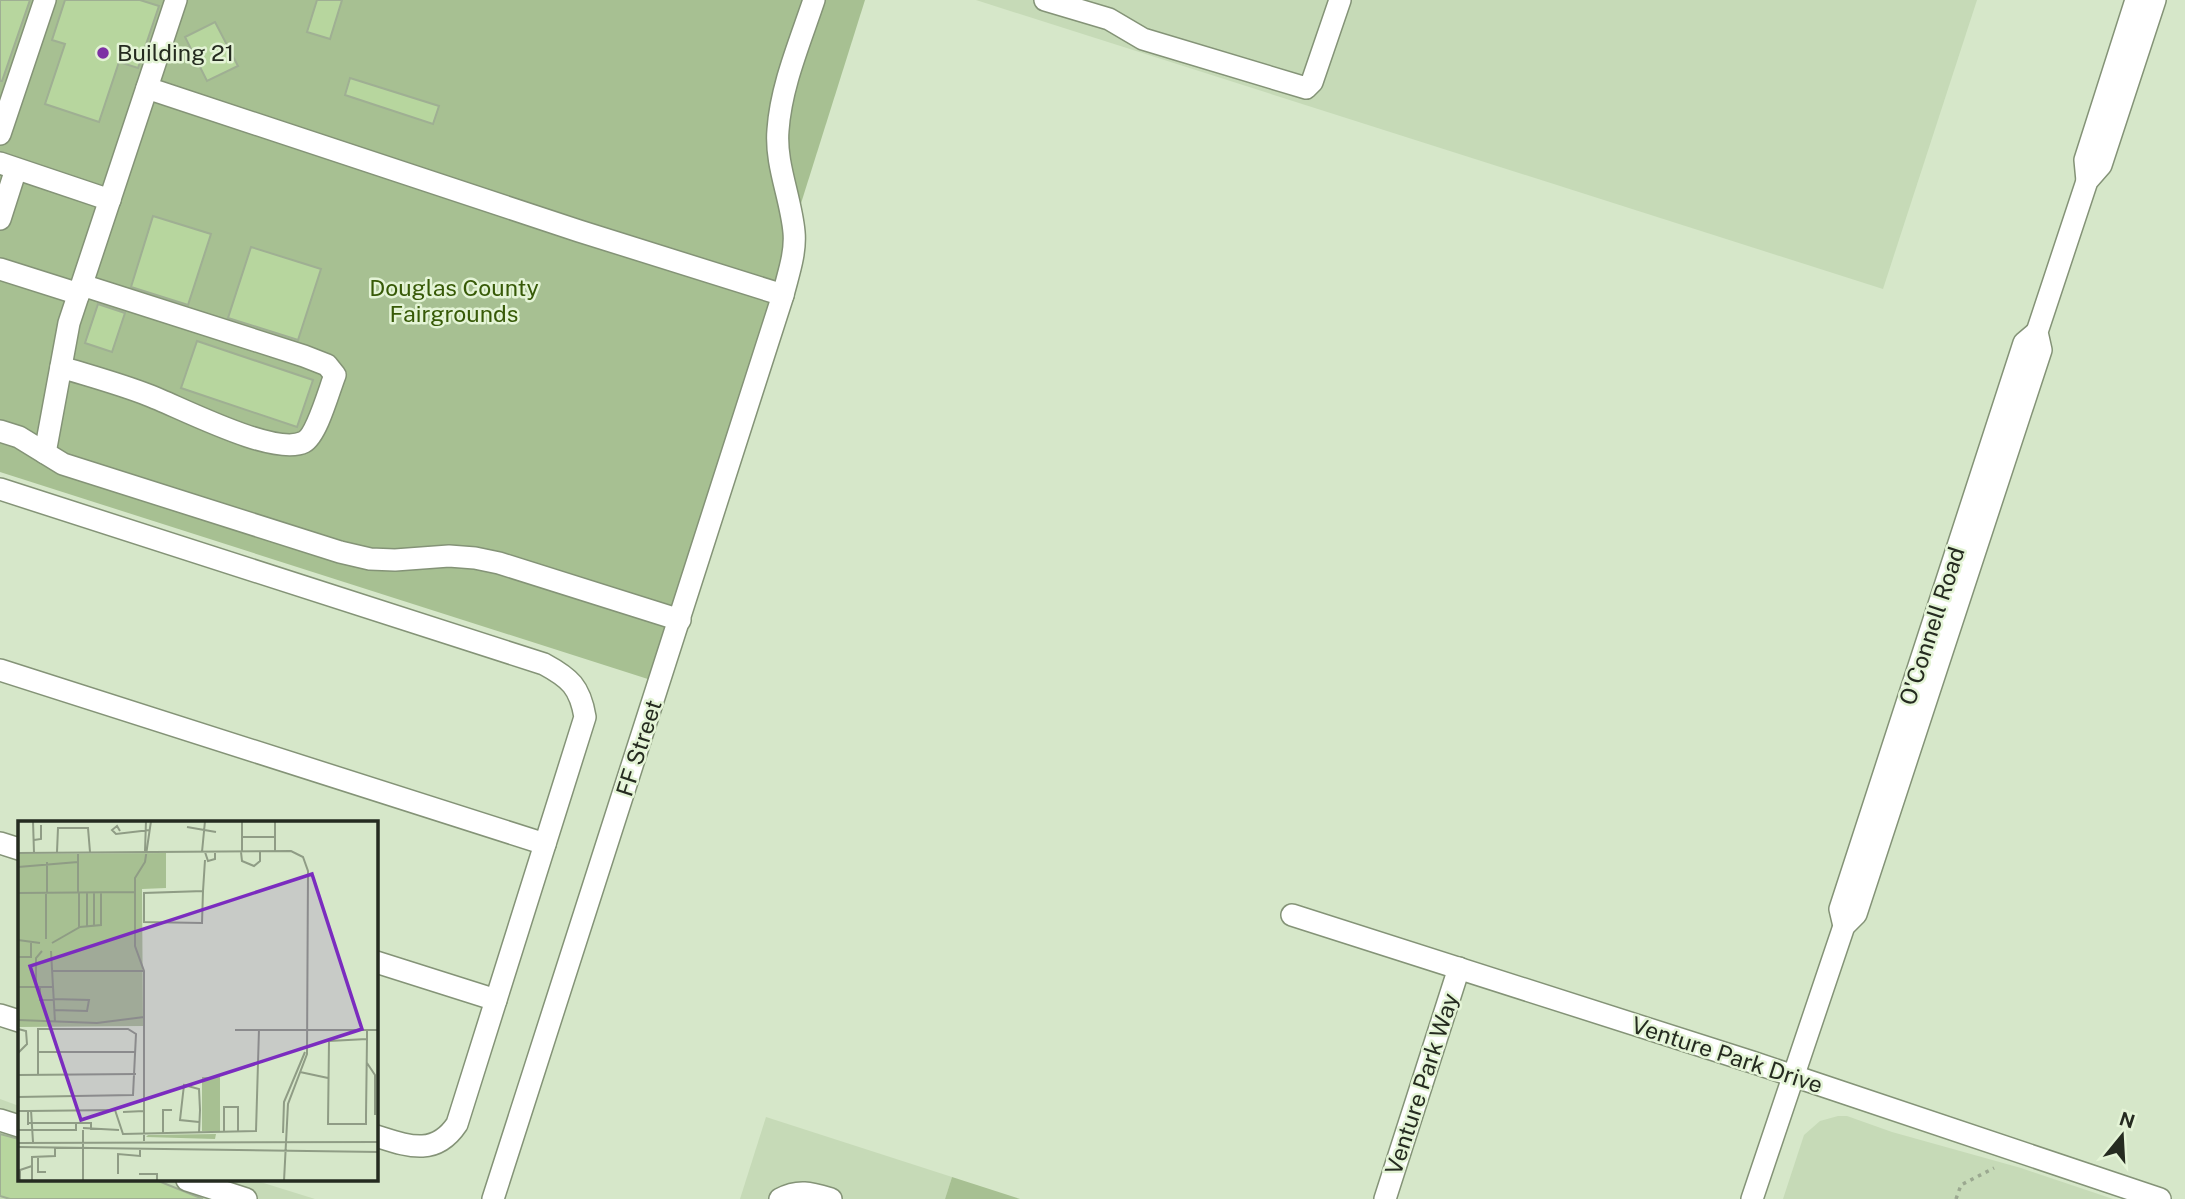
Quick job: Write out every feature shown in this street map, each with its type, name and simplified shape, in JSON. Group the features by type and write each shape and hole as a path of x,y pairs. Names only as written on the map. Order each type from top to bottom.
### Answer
{"street":[{"path":"0,134 45,0"},
{"path":"45,453 69,323 176,0"},
{"name":"FF Street","path":"493,1199 783,295 795,234 777,132 781,102 814,0"},
{"path":"1045,0 1109,19 1143,39 1306,88 1312,82 1340,0"},
{"name":"O'Connell Road","path":"2087,181 2085,160 2136,0"},
{"name":"O'Connell Road","path":"1752,1199 1844,926 1840,909 2024,343 2037,332 2087,181 2101,165 2155,0"},
{"path":"147,88 579,231 783,295"},
{"path":"0,219 8,166 110,200"},
{"path":"0,269 80,289 304,356 327,365 335,375 314,431 306,441 292,445 272,442 223,427 149,395 61,367"},
{"path":"0,431 19,437 63,464 340,552 370,559 449,556 475,558 499,563 680,620"},
{"path":"0,489 544,664 566,676 576,690 585,717 457,1124 449,1136 428,1146 414,1147 378,1137"},
{"path":"0,670 545,844"},
{"path":"0,843 18,849"},
{"name":"Venture Park Drive","path":"1292,915 1794,1076 2160,1199"},
{"path":"378,963 496,1000"},
{"name":"Venture Park Way","path":"1385,1199 1459,968"},
{"path":"0,1014 18,1021"},
{"path":"0,1120 18,1126"},
{"path":"193,1182 245,1199"},
{"path":"780,1199 790,1193 806,1191 831,1199"}],"path":[{"path":"1956,1199 1961,1185 1994,1168"}],"shaded area":[{"path":"976,0 1977,0 1883,289"},
{"path":"0,1099 18,1106 18,1182 260,1182 315,1199 0,1199"},
{"path":"1847,1116 1892,1132 2021,1168 2113,1199 1783,1199 1804,1135 1820,1121"},
{"path":"766,1117 952,1177 945,1199 740,1199"}],"green space":[{"name":"Douglas County Fairgrounds","path":"0,0 865,0 651,680 0,472"},
{"path":"952,1177 1020,1199 945,1199"}],"building":[{"path":"0,0 30,0 2,81 0,81"},
{"name":"Building 21","path":"65,0 140,0 159,6 138,68 119,62 99,122 45,104 65,44 52,40"},
{"path":"317,0 342,0 330,39 307,32"},
{"path":"215,22 238,66 207,81 185,37"},
{"path":"350,78 439,106 433,124 345,95"},
{"path":"153,216 211,234 188,305 131,287"},
{"path":"251,247 321,269 298,340 228,318"},
{"path":"98,304 125,313 112,352 85,343"},
{"path":"197,341 313,380 297,427 181,388"},
{"path":"0,1134 18,1139 18,1182 161,1182 203,1199 10,1199 0,1196"}],"place":[{"name":"Building 21","path":"103,53"}]}
